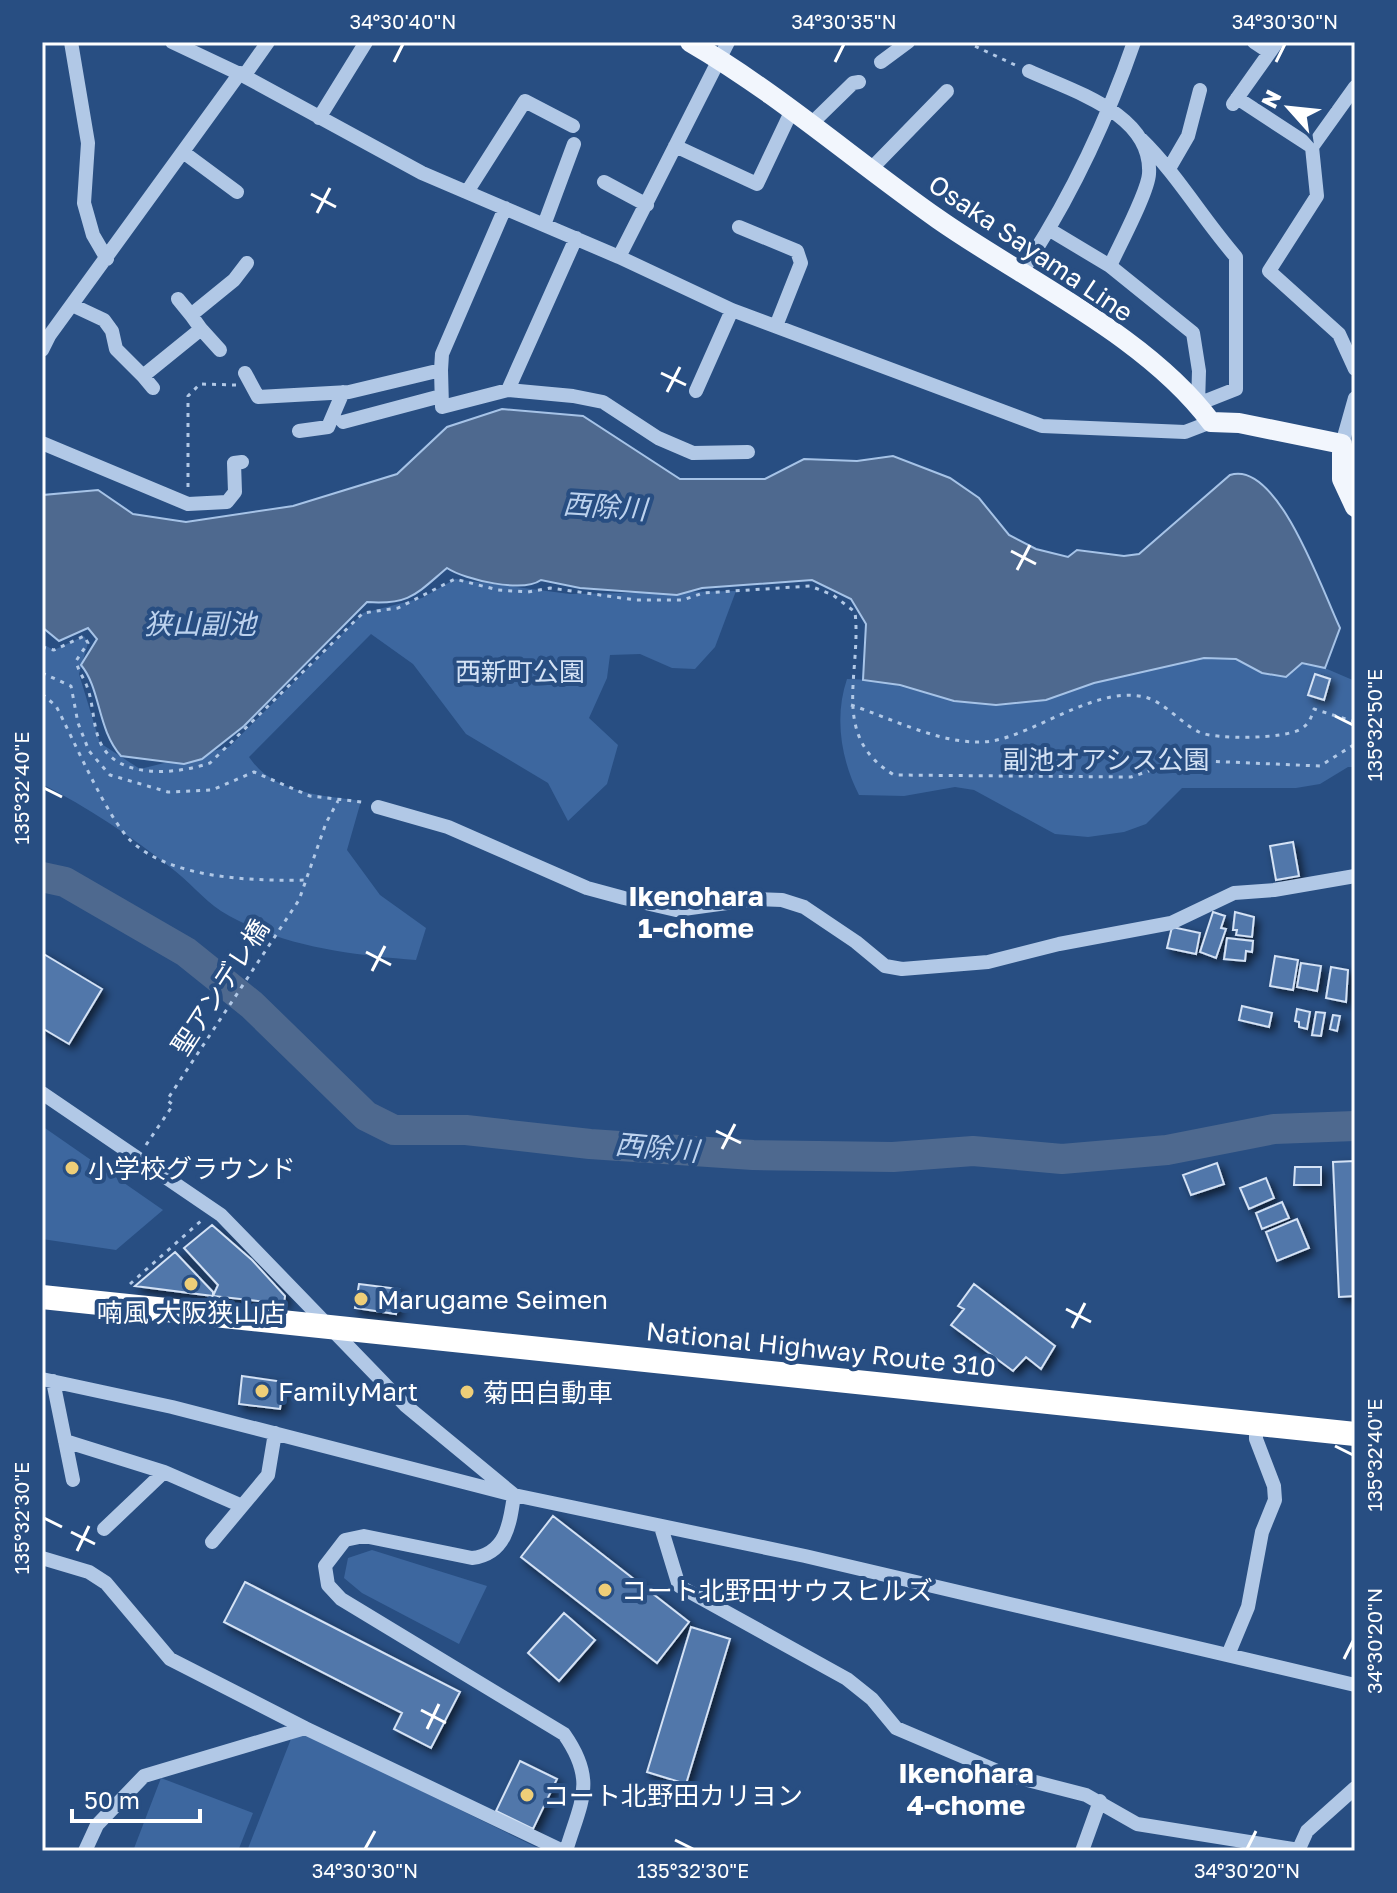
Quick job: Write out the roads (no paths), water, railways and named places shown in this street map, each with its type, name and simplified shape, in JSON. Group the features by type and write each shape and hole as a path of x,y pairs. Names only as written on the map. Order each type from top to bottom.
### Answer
{"highway":[{"name":"National Highway Route 310","path":"42,1297 1355,1434"}],"main road":[{"name":"Osaka Sayama Line","path":"690,42 724,51 792,110 936,218 1096,319 1198,404 1211,422"},
{"path":"1211,422 1239,423 1342,444 1342,479 1355,507"}],"street":[{"path":"71,42 88,143 84,203 93,235 107,259"},
{"path":"172,42 242,74 422,173 619,257 732,310 1042,426 1185,432 1211,422"},
{"path":"42,350 183,152 268,42"},
{"path":"319,118 366,42"},
{"path":"881,62 908,42"},
{"path":"1021,273 1050,230 1111,110 1134,42"},
{"path":"1254,42 1273,47 1235,102 1312,147"},
{"path":"619,257 724,51"},
{"path":"1029,71 1111,110 1170,167 1199,213 1236,257 1236,389 1198,404 1199,371 1193,333 1110,266 1050,230"},
{"path":"811,124 853,83 859,82"},
{"path":"1355,87 1312,147 1317,196 1269,271 1339,334 1355,369"},
{"path":"1170,167 1188,136 1200,90"},
{"path":"871,169 947,91"},
{"path":"467,192 525,101 556,110 573,126"},
{"path":"675,146 757,184 792,110"},
{"path":"1110,266 1149,175 1141,139"},
{"path":"544,225 574,144"},
{"path":"183,152 237,192"},
{"path":"604,182 647,205"},
{"path":"505,208 442,354 442,407 508,390 603,402 658,438 693,453 748,452"},
{"path":"739,227 797,251 801,263 776,326"},
{"path":"508,390 576,238"},
{"path":"191,315 236,283 247,263"},
{"path":"178,299 220,350"},
{"path":"72,305 104,320 112,331 116,349 153,388"},
{"path":"696,391 732,310"},
{"path":"143,376 201,329"},
{"path":"248,379 258,397 343,392 441,370"},
{"path":"299,431 328,427 343,392"},
{"path":"343,422 441,396"},
{"path":"1342,444 1355,398"},
{"path":"42,443 188,504 227,502 235,492 234,463 242,462"},
{"path":"378,807 448,827 574,883 676,910 743,900 782,900 804,907 885,966 902,969 988,962 1059,944 1171,923 1234,893 1274,890 1355,876"},
{"path":"42,1093 214,1210 334,1328 365,1366 405,1405 514,1495"},
{"path":"73,1480 48,1380 275,1433 514,1495 805,1556 1355,1685"},
{"path":"1228,1655 1248,1607 1262,1532 1275,1500 1274,1486 1256,1439 1256,1424"},
{"path":"212,1542 268,1475 275,1433"},
{"path":"65,1441 164,1472 242,1506"},
{"path":"104,1529 164,1472"},
{"path":"42,1558 89,1572 106,1583 170,1659 305,1728 565,1851 586,1783 578,1754 564,1734 341,1599 328,1585 325,1566 345,1540 364,1536 472,1558 486,1556 499,1546 510,1527 514,1495"},
{"path":"661,1527 679,1586 847,1679 872,1699 896,1728 1004,1774 1100,1801 1137,1824 1298,1851 1307,1831 1355,1788"},
{"path":"85,1851 97,1825 144,1776 305,1728"},
{"path":"1082,1851 1100,1801"}],"water":[{"name":"狭山副池","path":"502,409 583,416 680,479 765,479 804,459 857,461 893,456 950,478 979,498 1009,535 1036,549 1068,557 1077,550 1124,556 1139,554 1230,475 1248,476 1265,487 1297,532 1340,628 1325,668 1302,663 1286,677 1262,673 1236,659 1204,658 1094,683 1046,700 996,705 954,701 900,685 863,680 866,624 851,599 812,580 702,588 677,595 580,588 541,580 533,584 508,585 480,580 447,568 412,596 393,602 367,602 244,726 202,759 184,764 121,756 107,734 92,686 81,665 97,639 88,628 59,641 42,627 43,495 98,490 133,514 186,522 293,506 397,474 447,427"}],"waterway":[{"name":"西除川","path":"42,877 65,882 186,952 252,1005 366,1116 394,1130 466,1130 590,1144 753,1155 893,1157 973,1151 1062,1159 1167,1150 1274,1129 1355,1126"}],"place":[{"name":"小学校グラウンド","path":"72,1168"},
{"name":"喃風 大阪狭山店","path":"191,1284"},
{"name":"Marugame Seimen","path":"361,1299"},
{"name":"FamilyMart","path":"262,1391"},
{"name":"菊田自動車","path":"467,1392"},
{"name":"コート北野田サウスヒルズ","path":"605,1590"},
{"name":"コート北野田カリヨン","path":"527,1795"}],"district":[{"name":"Ikenohara 1-chome","path":"696,911"},
{"name":"Ikenohara 4-chome","path":"966,1788"}],"park label":[{"name":"西新町公園","path":"520,671"},
{"name":"副池オアシス公園","path":"1106,759"}]}
